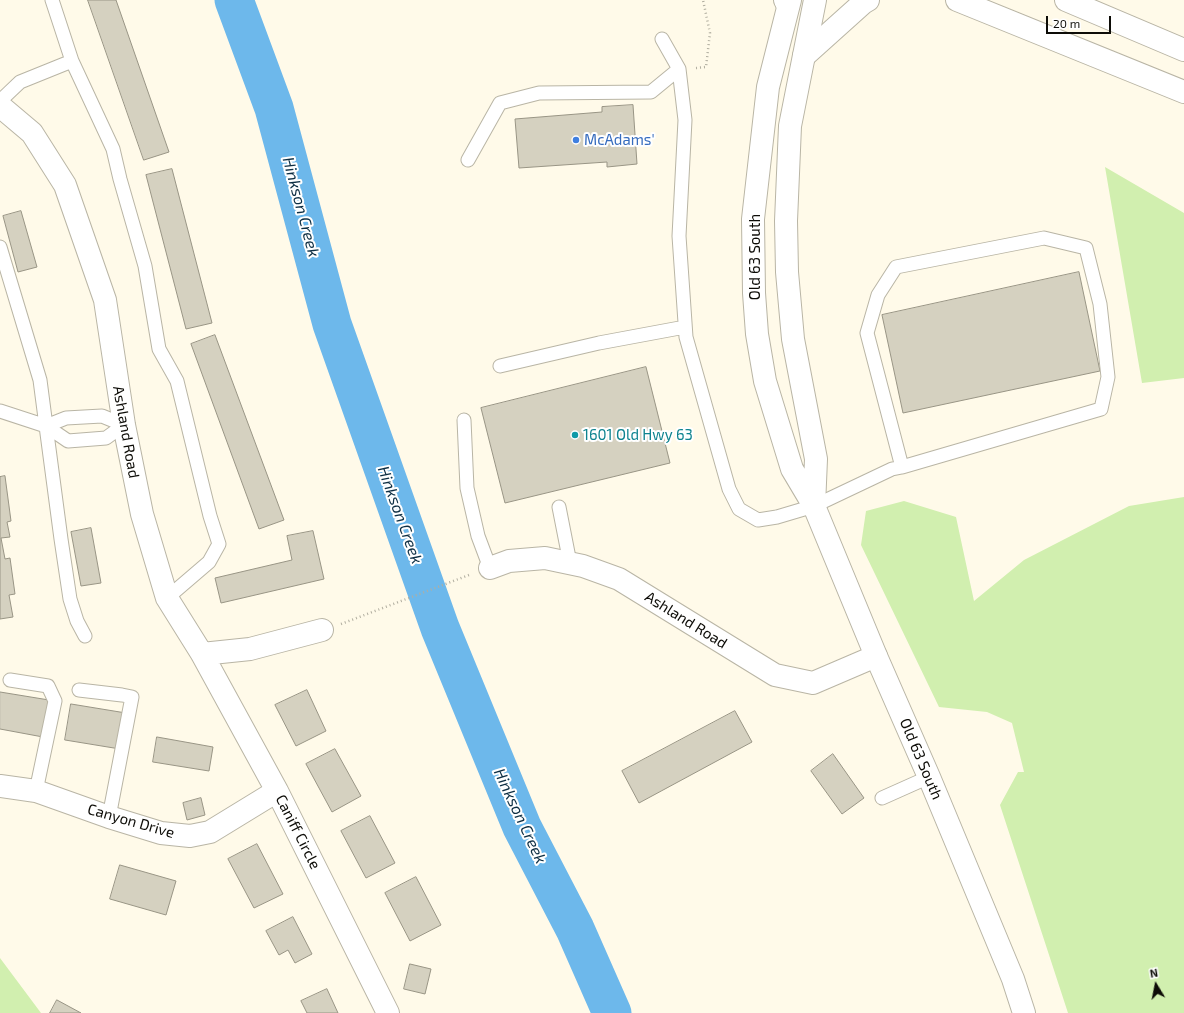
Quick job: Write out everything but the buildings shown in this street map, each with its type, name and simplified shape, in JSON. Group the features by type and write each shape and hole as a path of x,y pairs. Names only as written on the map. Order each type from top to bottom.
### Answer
{"main road":[{"name":"Old 63 South","path":"814,506 816,459 793,339 787,272 786,221 790,126 815,0"},
{"path":"804,56 868,0"},
{"path":"957,0 1184,92"},
{"path":"1066,0 1184,50"},
{"name":"Old 63 South","path":"788,2 767,93 753,219 754,293 757,334 765,381 792,469 814,506 876,656 1014,979 1024,1013"},
{"name":"Ashland Road","path":"0,106 32,134 65,185 105,300 124,425 142,514 167,598 202,654"},
{"name":"Ashland Road","path":"490,568 509,561 545,558 583,566 619,579 775,675 813,683 876,656"},
{"path":"202,654 250,649 322,630"},
{"name":"Caniff Circle","path":"202,654 277,791 388,1013"},
{"name":"Canyon Drive","path":"0,786 36,791 109,817 161,833 190,836 210,832 277,791"}],"lane":[{"path":"52,0 72,61 113,149 145,266 158,349 177,382 210,516 219,544 209,562 167,598"},
{"path":"662,40 679,69 685,120 679,236 686,337 729,489 739,509 758,520 777,517 814,506 892,469 902,467 1101,409 1108,377 1100,304 1086,248 1044,238 896,267 878,295 867,333 902,467"},
{"path":"0,101 20,82 72,61"},
{"path":"468,160 500,103 539,93 651,92 679,69"},
{"path":"0,247 40,380 70,599 76,621 85,636"},
{"path":"500,366 599,343 685,327"},
{"path":"0,411 46,426 68,441 106,438 124,425"},
{"path":"46,426 66,418 102,416 124,425"},
{"path":"464,420 467,488 478,536 490,568"},
{"path":"559,507 570,563"},
{"path":"10,680 48,686 55,701 36,791"},
{"path":"79,690 132,697 109,817"},
{"path":"882,798 929,777"}],"path":[{"path":"679,69 706,68 710,34 703,0"},
{"path":"352,620 463,577"}],"green space":[{"path":"1105,167 1184,213 1184,378 1142,383"},
{"path":"1184,497 1184,1013 1068,1013 1000,805 1018,772 1024,772 1012,723 987,712 939,707 861,545 866,511 904,501 956,517 974,601 1024,560 1129,506"},
{"path":"0,958 41,1013 0,1013"}],"waterway":[{"name":"Hinkson Creek","path":"234,0 274,108 332,324 440,628 522,827 575,929 612,1013"}],"place":[{"name":"McAdams'","path":"576,140"},
{"name":"1601 Old Hwy 63","path":"575,435"}]}
